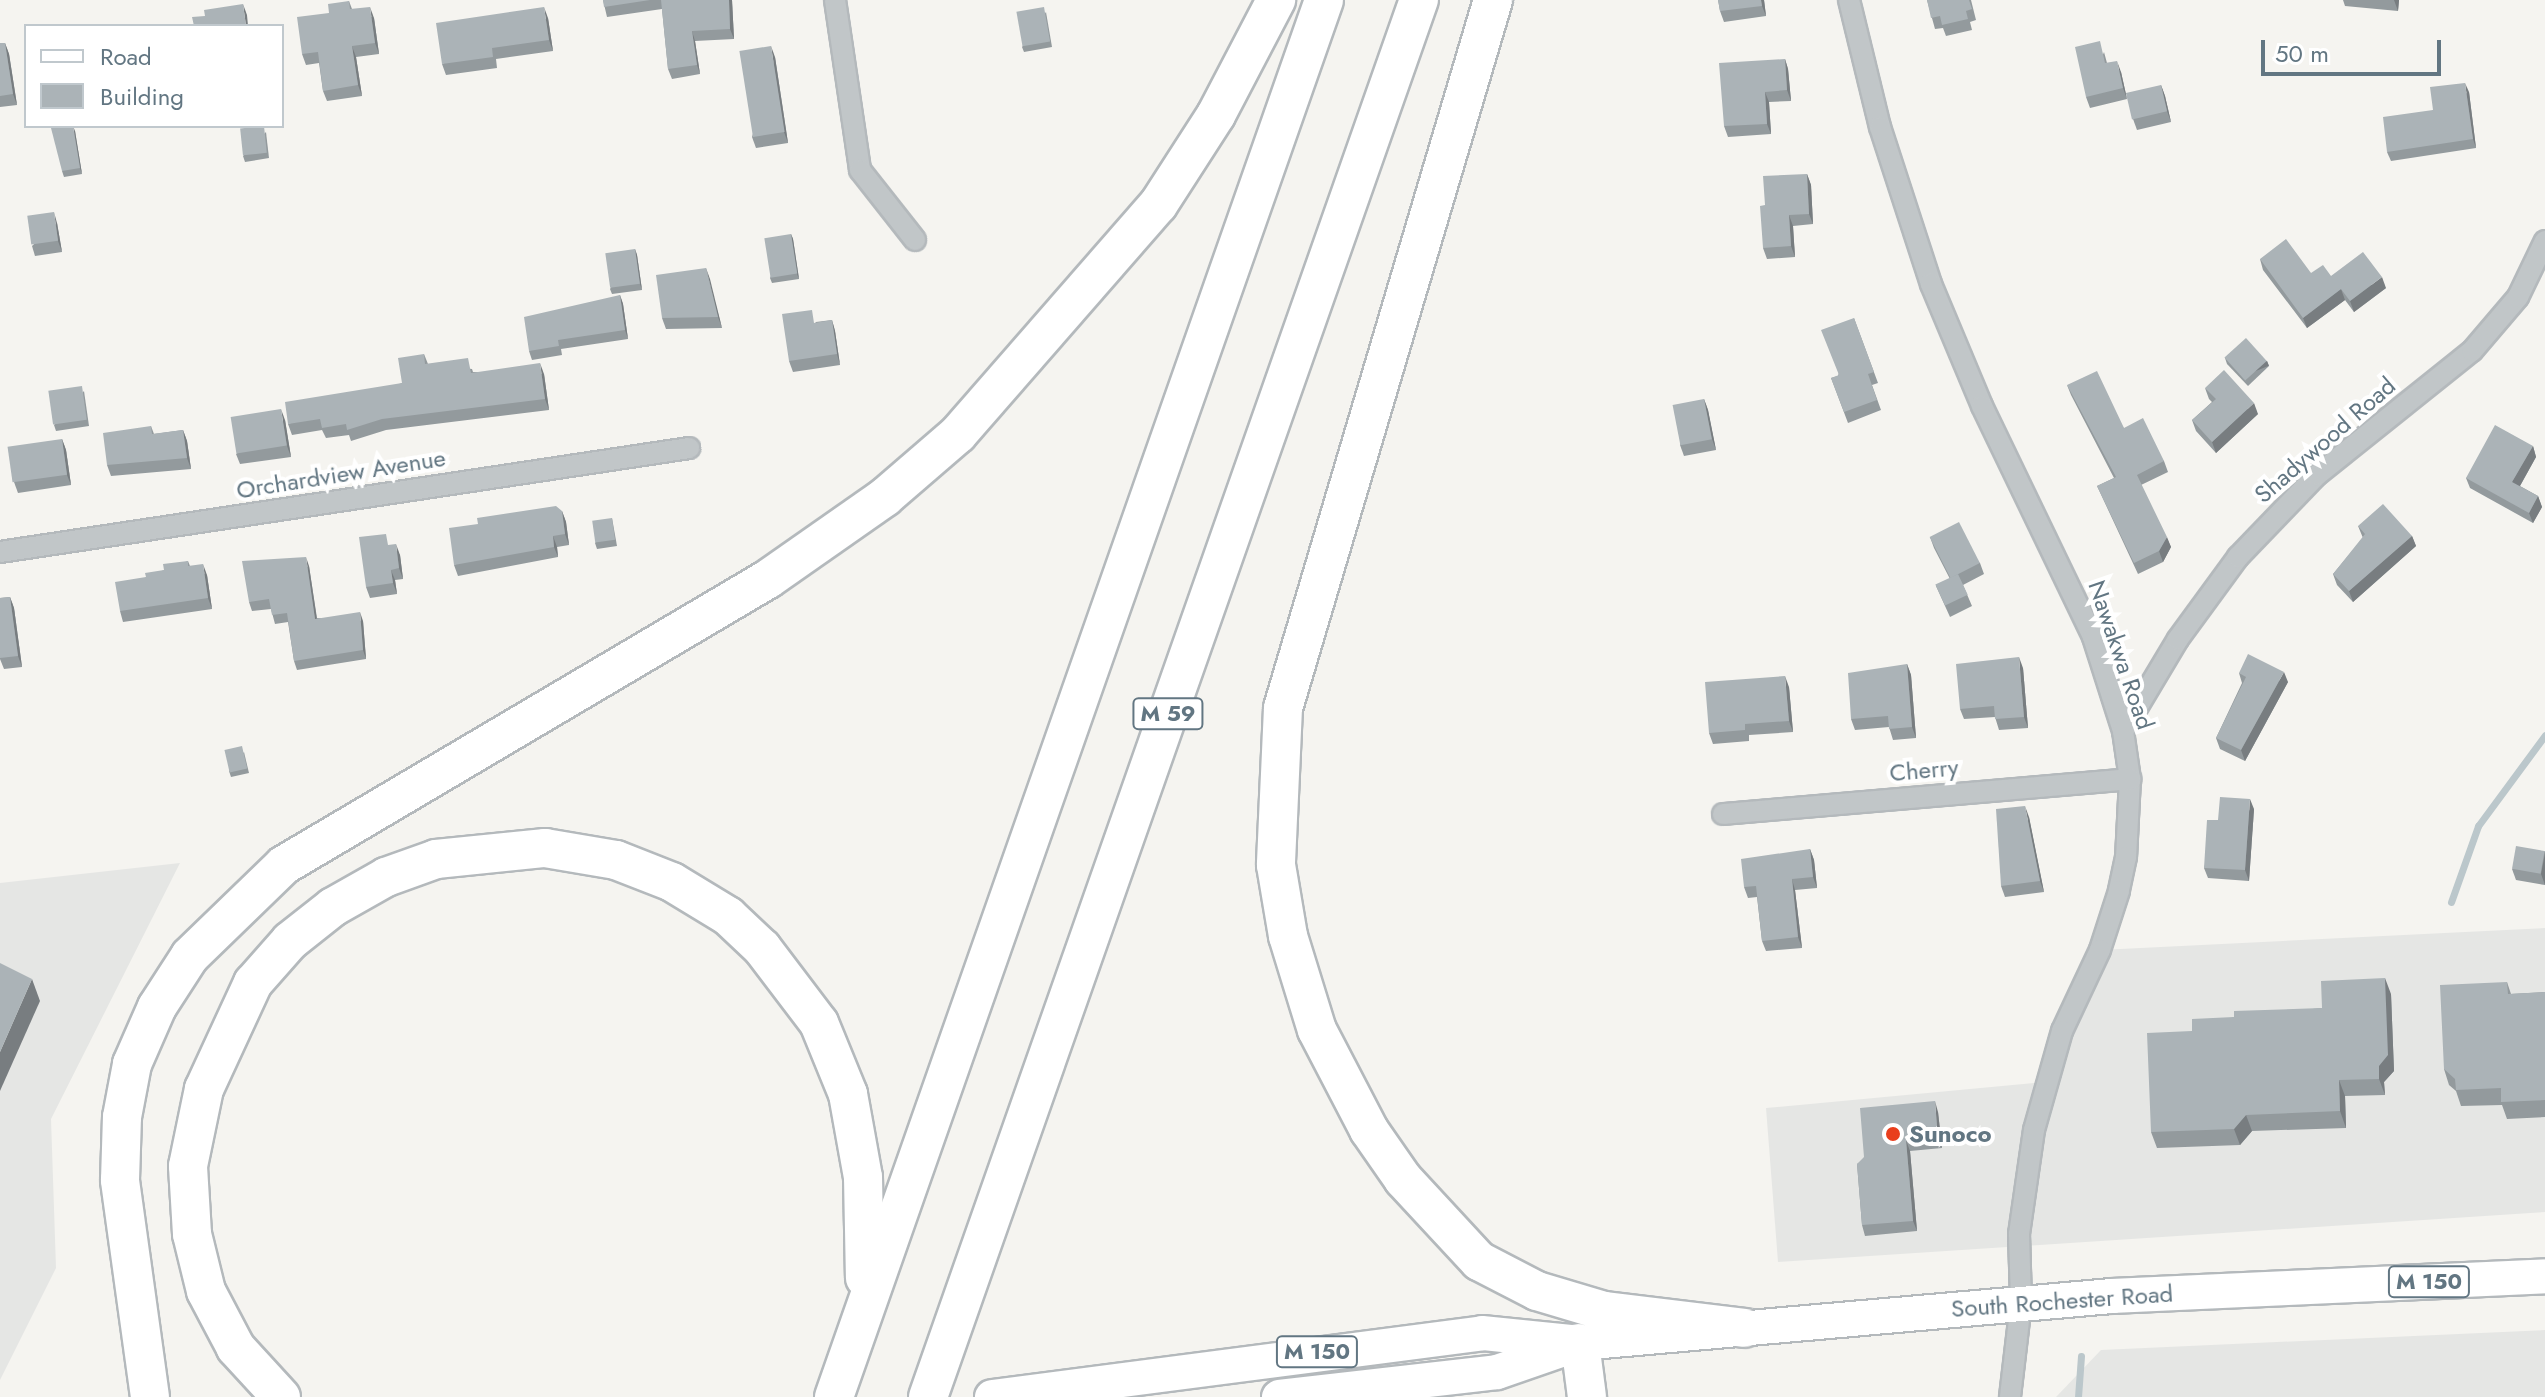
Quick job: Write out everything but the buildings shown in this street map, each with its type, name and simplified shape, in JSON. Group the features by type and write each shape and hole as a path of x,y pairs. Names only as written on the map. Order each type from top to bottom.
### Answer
{"highway":[{"path":"150,1397 120,1180 122,1117 132,1064 157,1007 190,956 226,916 306,850 768,579 885,497 958,434 1069,313 1158,205 1216,115 1276,0"},
{"path":"834,1397 1324,0"},
{"name":"M 59","path":"928,1397 1419,0"},
{"path":"1493,0 1283,708 1276,865 1288,936 1317,1030 1369,1130 1403,1179 1479,1261 1537,1291 1604,1311 1744,1328"},
{"path":"281,1397 236,1348 206,1291 192,1234 188,1166 204,1089 253,983 290,941 333,907 386,877 436,859 485,851 545,848 616,860 672,882 728,916 780,968 819,1023 848,1094 863,1177 865,1310"},
{"path":"1580,1343 1587,1397"}],"main road":[{"name":"South Rochester Road","path":"992,1397 1482,1333 1580,1343 2021,1303 2545,1276"},
{"name":"South Rochester Road","path":"1279,1397 1497,1372 1580,1343"}],"street":[{"path":"835,0 860,170 915,240"},
{"name":"Nawakwa Road","path":"1849,0 1880,127 1931,284 1982,406 2076,595 2123,731 2130,779 2131,813 2119,891 2100,950 2062,1031 2034,1130 2019,1234 2021,1303 2010,1397"},
{"name":"Shadywood Road","path":"2123,731 2178,639 2238,557 2317,475 2472,351 2518,297 2545,241"},
{"name":"Orchardview Avenue","path":"0,552 689,448"},
{"name":"Cherry","path":"1723,814 2130,779"}],"shaded area":[{"path":"180,863 51,1119 56,1268 0,1380 0,883"},
{"path":"2545,928 2545,1212 1778,1262 1766,1108 2045,1082 2100,950"},
{"path":"2545,1330 2545,1397 2056,1397 2101,1350"}],"waterway":[{"path":"2451,902 2478,826 2545,735"},
{"path":"2078,1397 2081,1356"}],"place":[{"name":"Sunoco","path":"1893,1134"}]}
